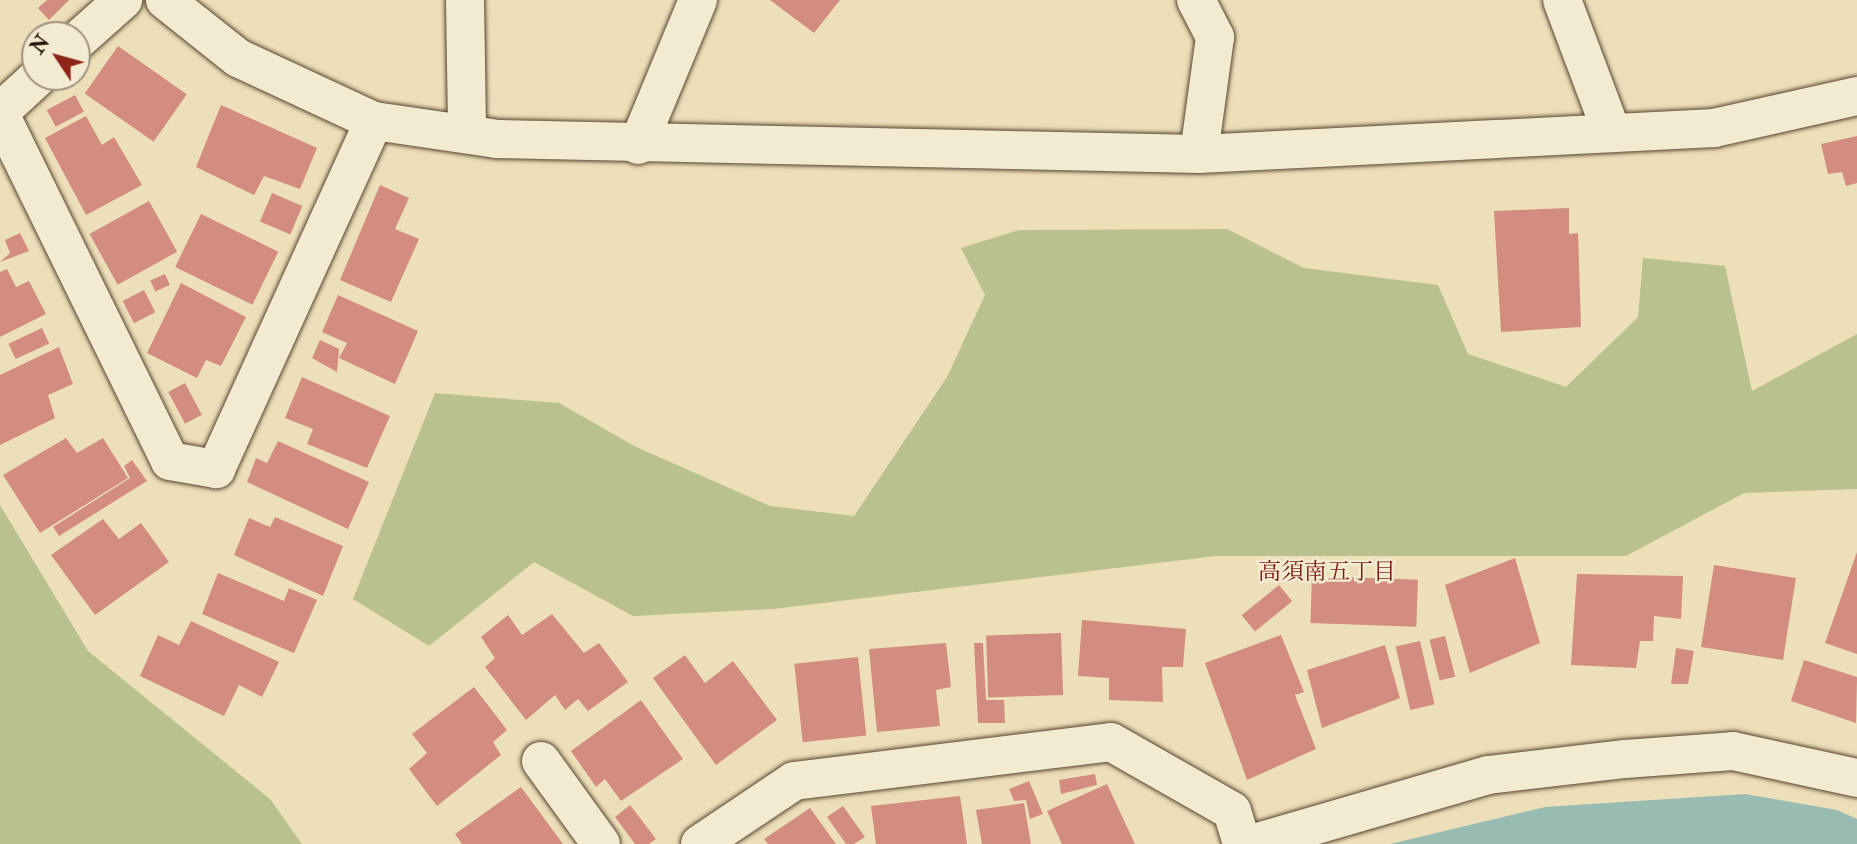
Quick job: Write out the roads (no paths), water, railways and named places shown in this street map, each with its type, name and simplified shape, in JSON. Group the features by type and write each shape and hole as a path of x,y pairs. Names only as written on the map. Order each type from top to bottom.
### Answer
{"street":[{"path":"91,28 122,0"},
{"path":"165,0 239,58 374,121 467,134 638,145 1199,154 1714,128 1857,96"},
{"path":"465,0 467,134"},
{"path":"638,145 698,0"},
{"path":"1196,0 1215,37 1199,154"},
{"path":"1562,0 1612,133"},
{"path":"23,91 0,113 170,461 216,469 374,121"},
{"path":"700,844 794,781 1111,742 1232,811 1242,844"},
{"path":"1251,844 1488,775 1625,759 1733,751 1857,778"},
{"path":"541,761 601,844"}],"water":[{"path":"1745,794 1837,810 1857,819 1857,844 1390,844 1545,807"}],"district":[{"name":"高須南五丁目","path":"1327,572"}]}
